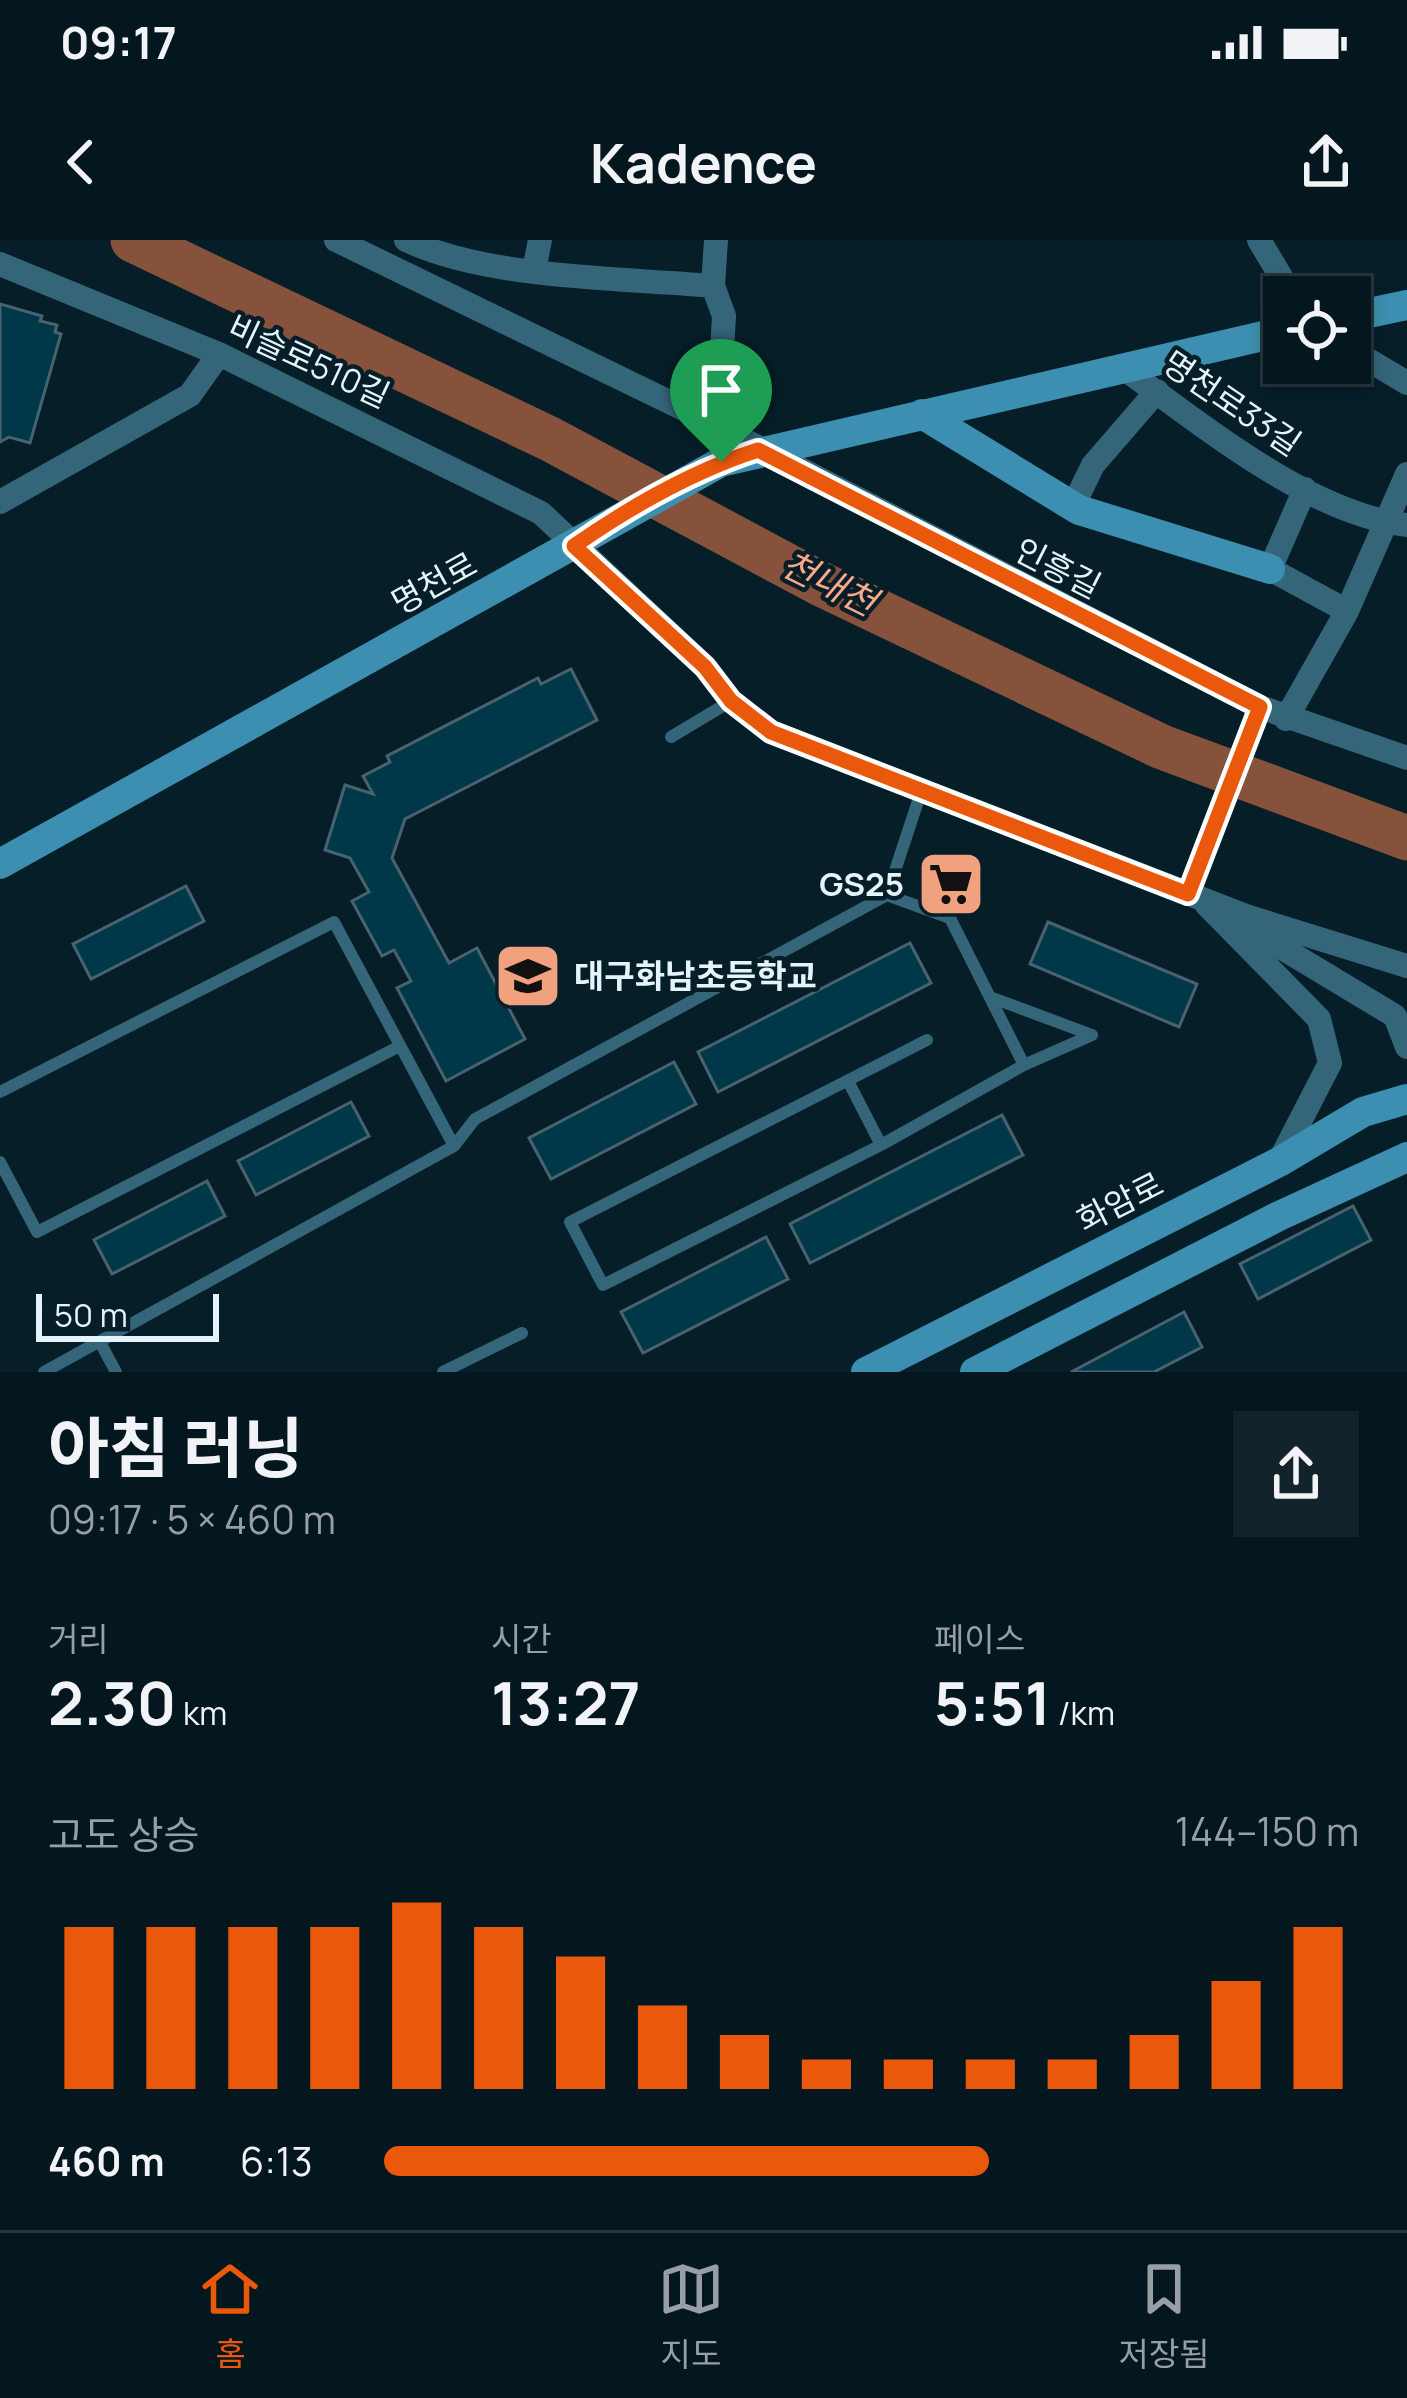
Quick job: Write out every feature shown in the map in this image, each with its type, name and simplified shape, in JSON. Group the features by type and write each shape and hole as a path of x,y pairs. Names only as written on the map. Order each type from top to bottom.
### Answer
{"street":[{"name":"인흥길","path":"336,240 692,412 1260,707 1406,756"},
{"path":"534,271 540,240"},
{"path":"692,412 722,353 724,316 713,286 716,240"},
{"path":"1259,240 1281,276"},
{"path":"406,272 413,243 534,271 713,286"},
{"name":"비슬로510길","path":"0,264 219,354 541,514 705,667 731,701 771,732 1195,897"},
{"path":"1371,313 1407,305"},
{"name":"명천로","path":"4,854 721,462 1263,336"},
{"path":"0,502 190,394 219,354"},
{"path":"1371,362 1407,383"},
{"name":"명천로33길","path":"1124,368 1282,480 1397,524"},
{"path":"1073,506 1093,465 1157,391"},
{"path":"922,414 1073,506 1270,569 1347,610"},
{"path":"1286,719 1397,524 1407,474"},
{"name":"명천로33길","path":"1270,569 1305,489"},
{"path":"1195,897 1260,707"},
{"path":"1195,897 1407,966"},
{"path":"1195,897 1395,1016 1407,1047"},
{"path":"1195,897 1319,1019 1330,1063 1279,1162"},
{"name":"화암로","path":"866,1372 1279,1162 1363,1112 1407,1099"},
{"path":"974,1372 1279,1216 1407,1157"}],"lane":[{"path":"671,737 731,701"},
{"path":"44,1372 454,1146 475,1119 887,895 922,789"},
{"path":"887,895 950,918 1024,1065"},
{"path":"0,1092 334,922 454,1146"},
{"path":"927,1040 570,1222 603,1286 881,1145 1024,1065 1092,1035 990,997"},
{"path":"0,1162 38,1232 400,1046"},
{"path":"848,1081 881,1145"},
{"path":"443,1372 522,1333"},
{"path":"101,1344 116,1372"}],"building":[{"path":"0,304 42,316 40,321 57,325 55,332 61,334 30,443 9,437 0,442"},
{"path":"571,669 597,720 405,819 392,858 449,963 477,948 525,1039 446,1081 397,988 411,981 394,950 382,956 352,901 369,892 350,858 325,850 345,785 373,794 363,776 390,762 387,756 538,678 541,684"},
{"path":"186,886 204,921 91,979 73,944"},
{"path":"1048,922 1197,984 1179,1027 1030,964"},
{"path":"910,943 931,983 718,1092 698,1052"},
{"path":"674,1062 696,1104 551,1179 529,1138"},
{"path":"351,1102 369,1136 256,1195 238,1161"},
{"path":"1002,1115 1023,1155 810,1263 790,1224"},
{"path":"207,1181 225,1216 112,1274 94,1240"},
{"path":"1353,1206 1371,1240 1258,1299 1240,1264"},
{"path":"766,1237 788,1279 643,1353 621,1312"},
{"path":"1184,1312 1202,1347 1154,1372 1071,1372"}],"waterway":[{"name":"천내천","path":"133,240 550,439 821,584 1162,747 1407,838"}],"place":[{"name":"GS25","path":"951,884"},
{"name":"대구화남초등학교","path":"528,976"}],"route":[{"path":"758,450 1260,707 1188,894 771,732 731,701 705,667 574,546 612,519 721,462 758,450"}]}
